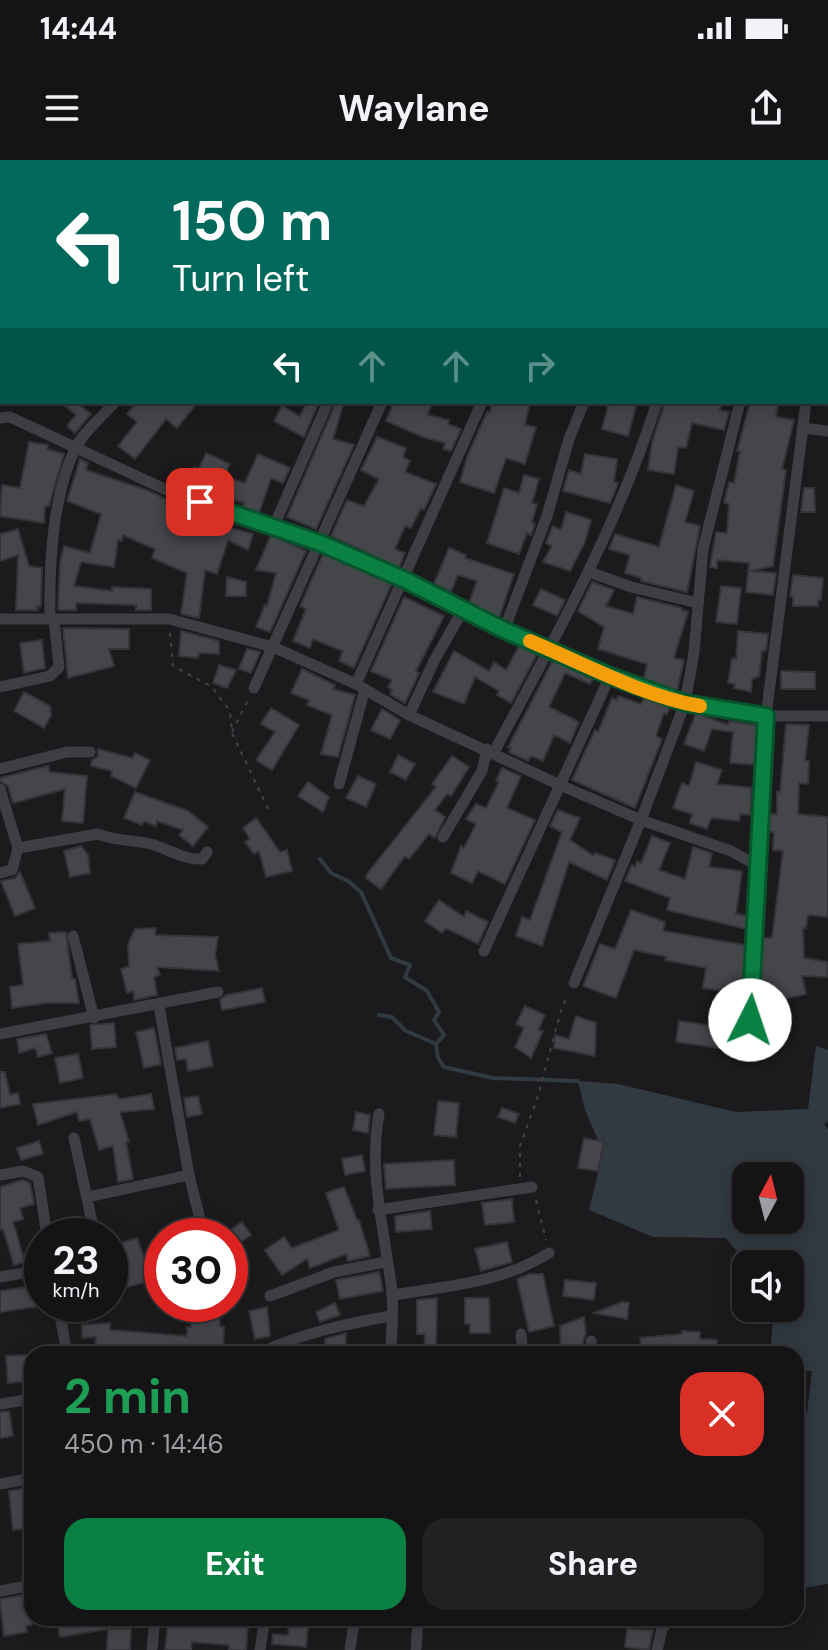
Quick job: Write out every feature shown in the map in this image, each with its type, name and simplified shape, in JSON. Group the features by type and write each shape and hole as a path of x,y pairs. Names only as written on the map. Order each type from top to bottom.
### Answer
{"street":[{"path":"0,687 50,676 59,667 49,563 63,482 76,447 113,404"},
{"path":"274,526 327,404"},
{"path":"254,688 381,404"},
{"path":"339,784 360,686 479,404"},
{"path":"504,630 547,516 569,439 583,404"},
{"path":"443,837 589,572 640,457 656,404"},
{"path":"574,983 685,703 694,652 703,549 739,404"},
{"path":"750,1020 766,716 806,404"},
{"path":"0,418 10,417 175,494 320,543 403,579 504,630 610,676 685,703 766,716 828,716"},
{"path":"802,428 828,431"},
{"path":"589,572 631,587 698,603"},
{"path":"409,715 434,661 463,610"},
{"path":"0,619 169,619 273,647 360,686 409,715 560,785 641,820 731,851 760,867"},
{"path":"484,951 610,676"},
{"path":"0,769 67,752 90,752"},
{"path":"0,789 18,848 12,870 0,873"},
{"path":"18,848 98,834 110,839 151,844 194,859 202,859 207,852"},
{"path":"73,936 94,1018"},
{"path":"0,1034 159,1006 218,992"},
{"path":"159,1006 200,1218"},
{"path":"379,1114 375,1137 378,1210 392,1295 391,1346"},
{"path":"74,1138 92,1218"},
{"path":"0,1175 23,1171 38,1177 44,1218"},
{"path":"88,1197 189,1175"},
{"path":"378,1210 532,1187"},
{"path":"392,1295 457,1285 517,1270 549,1253"},
{"path":"270,1296 334,1272 386,1262"},
{"path":"0,1277 24,1273"},
{"path":"274,1346 335,1326 391,1316"},
{"path":"61,1322 66,1346"},
{"path":"521,1334 522,1346"},
{"path":"591,1341 591,1346"},
{"path":"0,1404 24,1400"},
{"path":"0,1484 24,1480"},
{"path":"0,1591 24,1586"},
{"path":"152,1650 154,1626"},
{"path":"260,1650 264,1626"},
{"path":"350,1648 354,1626"},
{"path":"416,1650 418,1626"},
{"path":"657,1650 664,1626"}],"path":[{"path":"169,619 173,666 212,687 230,711 232,733 269,811"},
{"path":"232,733 254,688"},
{"path":"549,1253 532,1187 520,1179 520,1146 537,1099 562,1007 574,983"}],"shaded area":[{"path":"816,1046 828,1050 828,1122 824,1124 828,1129 828,1584 804,1588 804,1413 807,1413 812,1371 804,1370 804,1346 771,1346 773,1322 804,1322 804,1250 736,1250 726,1238 653,1237 589,1210 603,1152 585,1110 578,1081 618,1084 736,1112 808,1109"}],"building":[{"path":"62,404 78,404 91,414 75,433 67,426 76,415"},
{"path":"136,404 196,404 177,428 166,419 135,459 118,446 137,422 127,414"},
{"path":"306,404 318,404 304,437 274,421 282,406 300,416"},
{"path":"335,404 343,404 333,439 354,445 316,529 287,517"},
{"path":"393,404 431,404 428,415 449,420 448,424 461,429 451,451 443,449 445,443 386,421"},
{"path":"492,404 530,404 525,425 536,427 525,464 506,458 494,493 460,482 467,457 487,412 490,413"},
{"path":"608,404 636,404 628,436 602,429"},
{"path":"664,404 721,404 720,410 729,412 724,430 692,423 686,448 678,447 674,474 648,470 652,442"},
{"path":"749,404 778,404 776,417 794,420 782,469 786,470 773,566 750,571 776,573 773,595 746,592 749,563 717,560 717,568 710,567 716,532 727,533 729,504 724,503 729,482 734,483 740,451 737,451"},
{"path":"377,437 406,448 403,457 410,461 405,472 436,484 424,510 421,508 411,528 405,526 395,549 405,553 399,568 331,536 347,500 364,506 379,479 361,470"},
{"path":"29,442 48,445 47,449 64,454 49,506 45,506 44,523 0,516 2,485 20,488"},
{"path":"206,453 230,464 224,477 245,483 258,454 290,468 283,483 271,478 259,513 243,507 244,503 203,490 201,494 183,485 195,467 199,469"},
{"path":"585,454 617,459 614,482 618,483 610,503 563,491 569,470 581,474"},
{"path":"80,459 88,463 86,470 149,491 168,500 166,503 189,511 186,516 253,534 248,550 228,540 217,574 205,570 199,618 181,614 187,573 152,558 155,549 123,535 122,541 118,540 114,567 81,562 74,586 112,591 112,587 151,589 151,610 136,610 136,605 76,603 76,610 58,610 64,546 90,553 101,514 67,501"},
{"path":"524,475 539,479 532,503 537,504 532,522 535,524 531,535 527,533 519,554 487,543 504,488 519,493"},
{"path":"676,485 694,491 685,522 700,526 687,592 641,581 641,578 625,573 630,555 609,549 615,534 659,547"},
{"path":"804,488 814,488 815,512 801,512"},
{"path":"566,512 591,520 585,542 570,571 543,562 552,546 546,543 551,530 553,526 561,530"},
{"path":"18,529 29,566 42,568 41,606 37,606 38,610 16,610 18,555 0,561 0,534"},
{"path":"271,535 306,551 270,632 256,627 267,606 276,573 256,570"},
{"path":"449,548 466,555 465,558 514,574 499,618 469,603 477,581 458,575 451,591 434,584"},
{"path":"323,554 392,583 354,668 339,661 343,651 313,639 310,648 293,641 306,609 300,606"},
{"path":"793,575 823,578 818,606 793,606 793,597 790,596"},
{"path":"227,577 246,582 246,596 226,596"},
{"path":"592,582 614,590 606,606 633,614 637,597 688,612 674,658 684,660 677,691 644,679 647,664 598,649 604,627 578,611"},
{"path":"721,586 741,588 737,624 716,622"},
{"path":"541,589 565,600 557,616 533,605"},
{"path":"404,597 444,616 416,671 419,673 405,703 390,694 392,690 388,687 392,680 371,671"},
{"path":"63,628 129,629 129,649 109,649 114,666 68,678"},
{"path":"181,631 219,641 219,654 199,653 198,658 179,656"},
{"path":"738,631 768,634 759,676 752,679 751,692 734,688 735,684 728,683 732,658 736,659"},
{"path":"42,640 45,668 24,673 20,643"},
{"path":"519,646 537,654 511,703 497,695 499,691 475,677 464,704 433,692 454,651 489,671 494,662 506,670"},
{"path":"247,649 260,652 251,673 239,669"},
{"path":"553,660 593,678 590,684 565,673 549,707 579,722 570,743 554,735 543,761 531,756 528,761 509,752 511,748 508,747"},
{"path":"219,665 236,670 227,688 213,683"},
{"path":"302,669 335,685 333,689 355,695 338,757 321,754 332,715 307,705 309,700 291,693"},
{"path":"781,671 815,672 815,689 781,689"},
{"path":"24,692 50,706 51,715 44,728 14,711"},
{"path":"618,696 641,704 644,697 670,707 667,714 664,713 656,736 662,739 635,808 572,780 612,698 617,700"},
{"path":"271,708 299,725 272,770 256,760 275,732 261,724"},
{"path":"382,709 400,720 390,739 371,730"},
{"path":"696,713 728,725 729,721 757,725 755,765 730,763 733,732 712,729 704,751 684,744"},
{"path":"786,724 809,725 805,761 809,761 808,784 799,783 798,814 828,817 828,917 808,915 806,928 803,928 804,958 828,962 827,977 802,976 806,994 775,1001 774,1004 760,1002 760,996 763,938 772,938 783,851 773,850 774,832 769,832 770,814 777,814"},
{"path":"98,749 132,758 135,753 150,760 136,788 111,776 112,771 91,766 92,760 98,756"},
{"path":"398,755 415,764 406,780 390,772"},
{"path":"452,756 469,767 451,796 447,794 435,810 445,817 435,838 429,834 409,859 405,856 381,889 366,878 367,874 436,787 432,784"},
{"path":"696,762 722,770 717,784 752,788 750,815 740,814 739,821 711,818 707,829 690,823 692,814 673,808 682,783 689,786"},
{"path":"48,766 50,772 87,776 83,823 62,821 65,789 13,803 8,786 0,781 0,778"},
{"path":"502,768 521,776 507,808 535,820 505,884 478,871 472,883 451,873 461,846 464,848 476,824 466,819 476,804 486,808 499,782 496,781"},
{"path":"358,776 376,784 366,807 346,798"},
{"path":"308,782 329,797 323,812 298,796"},
{"path":"135,792 188,811 208,827 193,846 179,835 183,830 157,821 156,826 144,821 142,825 124,818"},
{"path":"558,810 580,818 570,840 594,856 595,853 615,860 607,880 569,862 542,946 516,936 522,917 530,920 562,832 550,826"},
{"path":"256,818 280,852 287,850 292,871 266,877 259,851 254,854 245,842 250,839 243,828"},
{"path":"652,836 670,843 659,870 685,879 693,847 712,853 709,867 742,871 736,914 747,916 746,929 667,910 670,898 625,881 632,865 635,867 637,861 641,863"},
{"path":"81,846 88,855 90,873 70,877 64,851"},
{"path":"20,872 35,908 15,916 1,881 15,878"},
{"path":"439,900 464,917 466,911 488,922 478,944 446,928 442,933 425,921"},
{"path":"631,910 665,922 663,931 745,945 743,994 703,988 706,968 634,950 616,998 583,986 600,944 615,949"},
{"path":"156,928 155,935 218,937 215,955 219,971 157,967 160,975 154,977 157,995 134,1000 134,991 127,993 121,969 129,966 128,944 135,929"},
{"path":"66,932 72,979 75,979 79,1003 12,1008 10,987 23,985 18,944 50,941 49,933"},
{"path":"262,988 265,1002 222,1010 220,1000 226,995"},
{"path":"525,1006 545,1015 538,1030 543,1031 531,1058 515,1047 524,1028 516,1024"},
{"path":"576,1016 596,1023 595,1056 554,1048 555,1035 569,1039"},
{"path":"679,1021 757,1032 754,1053 676,1042"},
{"path":"114,1023 116,1047 92,1049 90,1025"},
{"path":"154,1028 161,1064 144,1068 136,1032"},
{"path":"46,1034 52,1053 38,1057 35,1048 19,1053 17,1039"},
{"path":"208,1041 213,1066 188,1071 186,1059 177,1060 175,1048"},
{"path":"78,1054 83,1078 60,1083 55,1058"},
{"path":"0,1072 5,1072 10,1095 18,1093 20,1104 0,1108"},
{"path":"116,1094 119,1099 151,1094 154,1109 120,1112 129,1142 126,1142 133,1179 118,1182 113,1146 99,1150 90,1119 79,1121 77,1112 38,1125 33,1104"},
{"path":"198,1096 202,1114 187,1117 184,1098"},
{"path":"438,1101 459,1103 456,1137 434,1135"},
{"path":"502,1108 519,1114 515,1123 498,1117"},
{"path":"356,1112 370,1115 368,1133 353,1130"},
{"path":"584,1138 604,1142 598,1171 578,1168"},
{"path":"39,1141 43,1154 21,1160 17,1148"},
{"path":"362,1155 365,1171 345,1175 342,1159"},
{"path":"454,1160 455,1185 386,1189 384,1164"},
{"path":"22,1180 30,1183 34,1204 20,1208 23,1219 13,1222 24,1259 24,1262 14,1265 3,1229 0,1230 0,1187"},
{"path":"344,1187 359,1220 370,1256 348,1261 346,1254 310,1268 307,1259 282,1275 265,1250 284,1237 292,1248 339,1230 326,1193"},
{"path":"512,1199 514,1222 485,1225 482,1203"},
{"path":"430,1211 432,1229 396,1232 395,1216"},
{"path":"137,1238 144,1257 144,1283 128,1287 128,1241"},
{"path":"507,1242 512,1262 481,1271 475,1249"},
{"path":"379,1272 383,1291 340,1299 336,1280"},
{"path":"530,1274 543,1274 554,1326 529,1332 517,1279"},
{"path":"565,1280 596,1283 594,1300 563,1296"},
{"path":"24,1288 24,1309 0,1312 0,1291"},
{"path":"437,1298 436,1346 424,1346 425,1334 417,1334 417,1300"},
{"path":"465,1298 489,1298 490,1333 470,1333 470,1324 465,1324"},
{"path":"622,1302 629,1303 627,1319 594,1313"},
{"path":"335,1303 340,1315 320,1322 316,1312"},
{"path":"267,1307 270,1336 255,1339 249,1311"},
{"path":"584,1317 586,1334 583,1346 561,1346 560,1326"},
{"path":"190,1322 219,1322 224,1327 223,1346 95,1346 96,1337 82,1338 82,1325 110,1323 110,1330 187,1336 187,1327 191,1327"},
{"path":"682,1331 700,1332 700,1339 717,1340 717,1346 642,1346 640,1338 682,1334"},
{"path":"346,1333 345,1346 325,1346 325,1339"},
{"path":"24,1355 24,1382 8,1383 6,1356"},
{"path":"9,1411 13,1436 0,1438 0,1412"},
{"path":"24,1488 24,1529 13,1530 9,1491"},
{"path":"24,1595 24,1626 27,1632 4,1636 0,1599"},
{"path":"58,1626 128,1626 110,1629 131,1629 130,1650 107,1650 108,1629 60,1637"},
{"path":"168,1626 248,1626 246,1650 229,1650 229,1645 192,1642 191,1650 165,1650"},
{"path":"289,1626 308,1626 306,1647 272,1644 273,1634 288,1635"},
{"path":"627,1629 653,1630 649,1650 625,1647"}],"waterway":[{"path":"320,859 331,873 361,892 391,958 410,965 405,977 427,991 439,1012 434,1020 444,1035 436,1044"},
{"path":"379,1015 392,1017 406,1031 436,1044 438,1058 444,1067 493,1078 578,1081"}],"slow traffic":[{"path":"530,641 610,676 700,706"}],"route":[{"path":"200,502 320,543 610,676 685,703 766,716 750,1020"}]}
